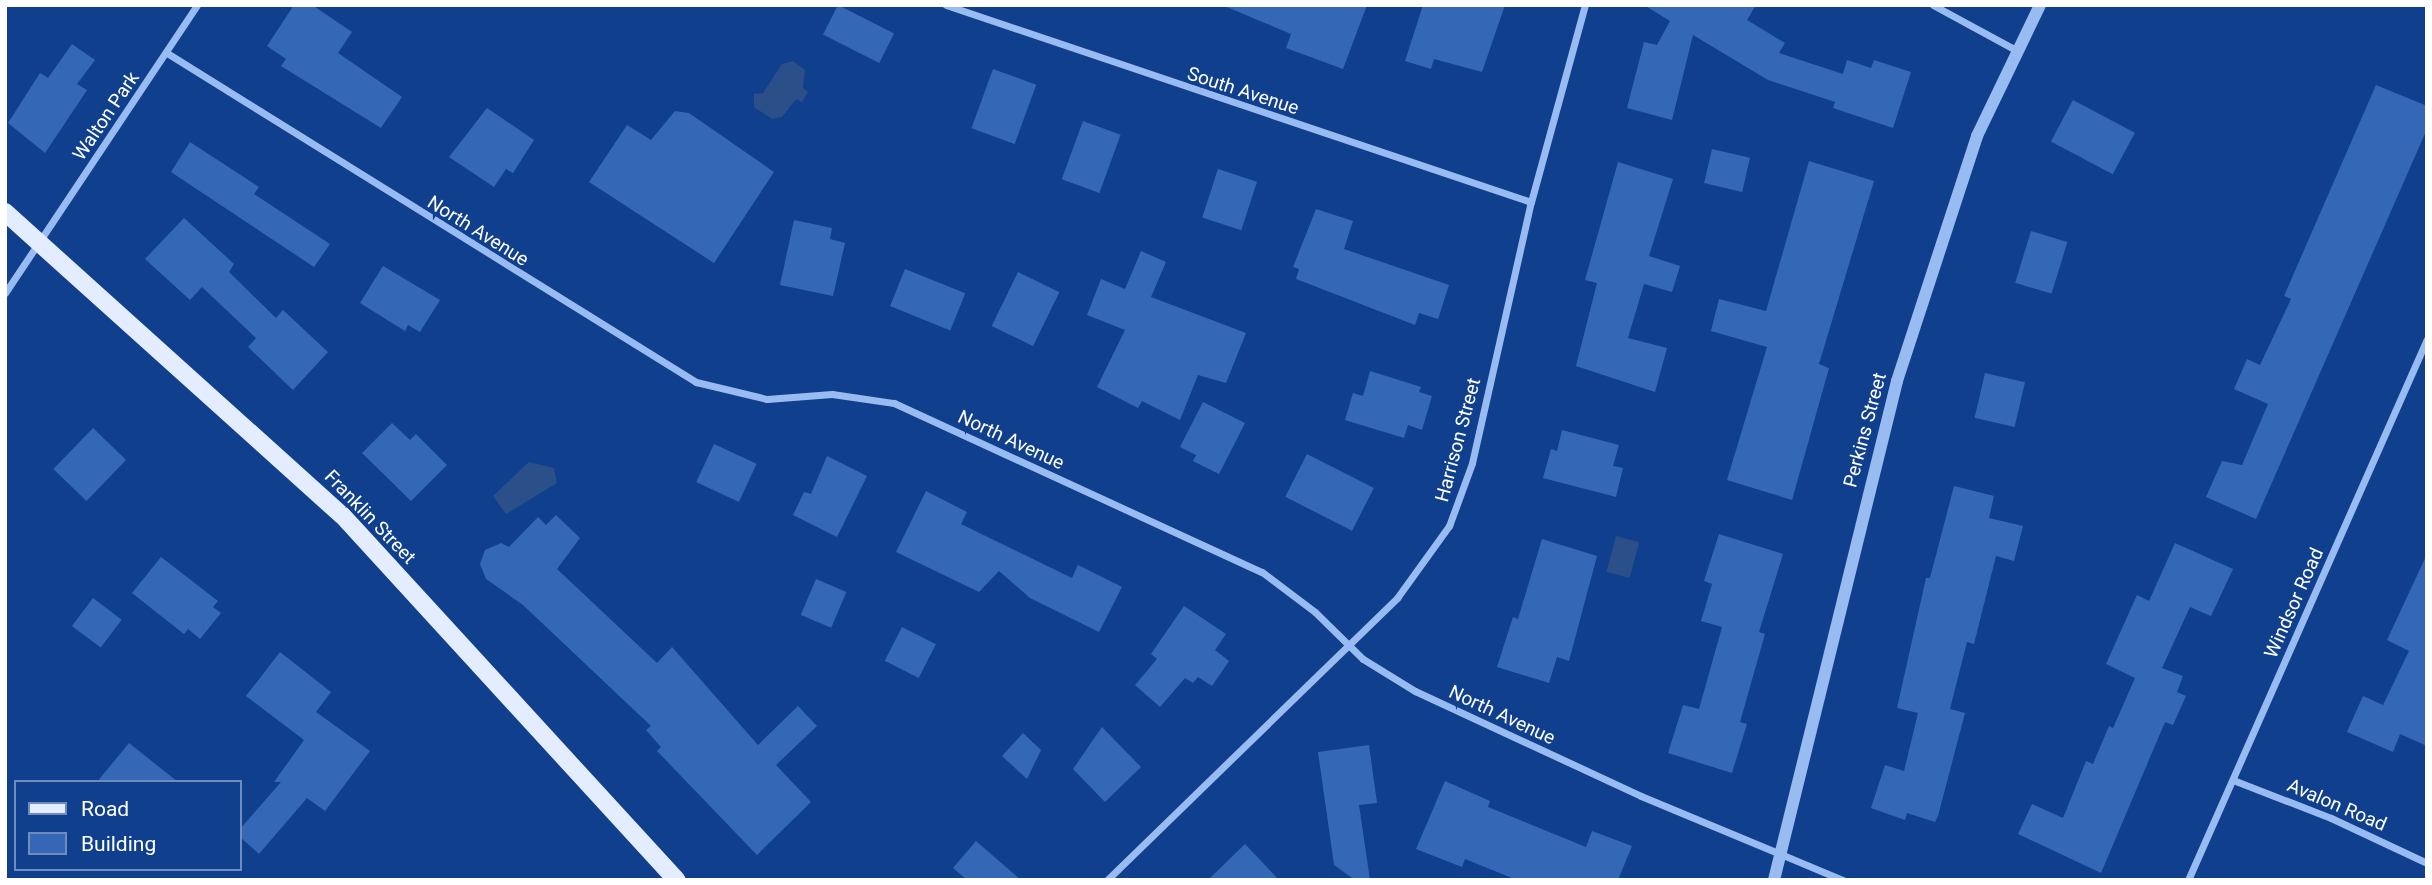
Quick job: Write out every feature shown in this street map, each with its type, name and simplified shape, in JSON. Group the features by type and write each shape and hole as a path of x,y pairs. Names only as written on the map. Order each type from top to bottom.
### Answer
{"main road":[{"name":"Franklin Street","path":"5,212 347,521 677,880"}],"street":[{"name":"Walton Park","path":"5,293 197,5"},
{"name":"South Avenue","path":"946,5 1531,202"},
{"name":"Harrison Street","path":"1107,880 1348,646 1419,572 1458,508 1531,202 1585,5"},
{"path":"1933,5 2016,50"},
{"name":"Perkins Street","path":"1774,880 1897,381 1958,190 2016,50 2040,5"},
{"name":"North Avenue","path":"167,53 696,382 755,398 832,394 894,404 1262,572 1315,611 1348,646 1380,670 1458,712 1779,856 1843,880"},
{"name":"Windsor Road","path":"2188,880 2427,339"},
{"name":"Avalon Road","path":"2233,780 2331,818 2427,863"}],"water":[{"path":"793,61 805,70 803,88 808,92 802,102 796,99 782,117 772,119 754,107 754,94 763,93 782,64"},
{"path":"529,462 554,468 557,483 506,514 493,496"},
{"path":"1616,536 1639,542 1630,578 1606,572"}],"building":[{"path":"294,5 312,5 352,32 338,53 402,97 381,128 281,66 286,59 267,46"},
{"path":"838,5 894,34 879,63 823,34"},
{"path":"1222,5 1367,5 1343,69 1286,48 1291,34"},
{"path":"1423,5 1505,5 1482,72 1434,59 1431,69 1405,61"},
{"path":"1644,5 1756,5 1747,20 1785,43 1779,53 1843,74 1847,60 1871,68 1874,60 1911,72 1893,128 1833,108 1835,102 1768,80 1693,35 1672,120 1627,108 1644,42 1657,45 1670,21"},
{"path":"72,44 95,60 77,84 87,90 45,153 8,123 40,73 48,78"},
{"path":"993,69 1036,85 1015,144 971,128"},
{"path":"2376,85 2427,106 2427,129 2256,519 2206,497 2222,461 2242,465 2268,404 2234,389 2247,359 2260,365 2291,299 2284,296"},
{"path":"2073,100 2135,133 2113,174 2051,141"},
{"path":"487,108 534,140 513,173 506,169 494,187 449,157"},
{"path":"675,111 689,113 774,172 714,263 589,182 627,125 651,140"},
{"path":"1083,121 1121,135 1099,193 1062,179"},
{"path":"190,142 259,187 254,194 330,244 314,267 171,172"},
{"path":"1712,149 1750,158 1742,192 1704,183"},
{"path":"1809,161 1874,181 1819,364 1829,368 1792,500 1727,480 1767,347 1711,331 1719,299 1766,311"},
{"path":"1618,162 1673,179 1649,256 1680,266 1672,292 1644,284 1628,338 1667,348 1655,392 1576,366 1597,283 1585,280"},
{"path":"1218,169 1257,182 1241,230 1202,218"},
{"path":"1316,209 1353,221 1344,249 1449,285 1438,319 1419,313 1415,325 1296,279 1299,269 1293,267"},
{"path":"184,218 234,264 229,272 276,318 283,310 328,352 293,390 248,347 256,338 202,287 190,300 145,259"},
{"path":"794,220 832,228 830,239 845,243 833,296 780,285"},
{"path":"2031,231 2067,242 2052,294 2015,283"},
{"path":"1141,251 1166,262 1151,297 1246,333 1226,383 1198,375 1180,420 1142,401 1138,408 1097,387 1125,330 1087,315 1101,279 1125,289"},
{"path":"383,266 440,300 420,332 408,325 405,331 360,303"},
{"path":"905,269 965,293 950,330 890,306"},
{"path":"1018,272 1059,292 1033,346 992,326"},
{"path":"1370,371 1421,387 1419,392 1432,396 1422,430 1408,425 1404,438 1345,420 1353,393 1363,396"},
{"path":"1985,373 2025,382 2015,427 1975,418"},
{"path":"1203,402 1245,423 1219,474 1193,461 1196,455 1180,447"},
{"path":"392,423 410,440 416,434 447,465 411,501 362,453"},
{"path":"93,428 126,460 86,501 53,469"},
{"path":"1562,430 1619,445 1613,466 1623,468 1616,497 1543,478 1551,449 1557,451"},
{"path":"714,444 757,464 739,502 696,482"},
{"path":"1307,454 1374,488 1352,531 1285,497"},
{"path":"827,456 867,476 837,537 793,515 804,492 811,494"},
{"path":"1954,486 1994,496 1989,518 2023,526 2014,561 1996,556 1974,644 1967,642 1950,709 1965,713 1938,816 1935,822 1907,813 1905,820 1871,808 1885,765 1904,771 1918,713 1897,708 1926,578 1930,578"},
{"path":"926,491 967,512 961,524 1072,578 1078,565 1122,587 1099,632 1030,598 999,571 979,592 896,552"},
{"path":"556,515 580,538 557,569 657,663 672,647 758,745 798,706 817,726 776,765 811,802 757,855 657,751 661,747 646,730 651,726 523,605 486,579 480,564 485,550 501,543 509,547 538,517 546,525"},
{"path":"1719,534 1783,554 1759,632 1765,634 1740,722 1747,724 1732,773 1668,753 1683,705 1699,709 1722,627 1701,621 1712,584 1704,581"},
{"path":"1542,539 1597,556 1569,661 1557,657 1549,683 1497,667 1513,617 1518,619"},
{"path":"2175,543 2233,569 2211,616 2190,607 2162,668 2183,676 2177,692 2186,696 2173,725 2165,722 2101,873 2018,834 2032,804 2063,818 2086,761 2093,764 2109,726 2113,728 2135,678 2106,664 2137,595 2149,601"},
{"path":"2427,554 2427,746 2400,734 2393,752 2347,732 2363,696 2383,705 2409,651 2387,640"},
{"path":"161,557 218,601 213,607 221,613 200,639 188,629 184,634 132,593"},
{"path":"816,579 846,592 831,628 801,615"},
{"path":"93,598 122,620 101,648 72,626"},
{"path":"1184,606 1226,634 1215,650 1229,661 1212,686 1198,677 1193,683 1185,678 1160,707 1135,685 1157,659 1151,654"},
{"path":"902,627 936,644 919,678 885,661"},
{"path":"280,652 331,692 316,712 370,751 325,811 307,798 259,854 242,839 242,827 281,782 274,782 304,740 246,696"},
{"path":"1102,727 1141,767 1105,802 1073,769"},
{"path":"1023,733 1041,750 1027,779 1002,756"},
{"path":"129,743 175,780 99,780"},
{"path":"1369,745 1377,803 1359,805 1370,880 1355,880 1334,865 1318,752"},
{"path":"1445,781 1490,801 1488,807 1586,847 1592,831 1632,846 1618,880 1517,880 1465,859 1462,867 1416,849"},
{"path":"976,841 1021,880 967,880 953,868"},
{"path":"1245,844 1279,880 1208,880"}]}
